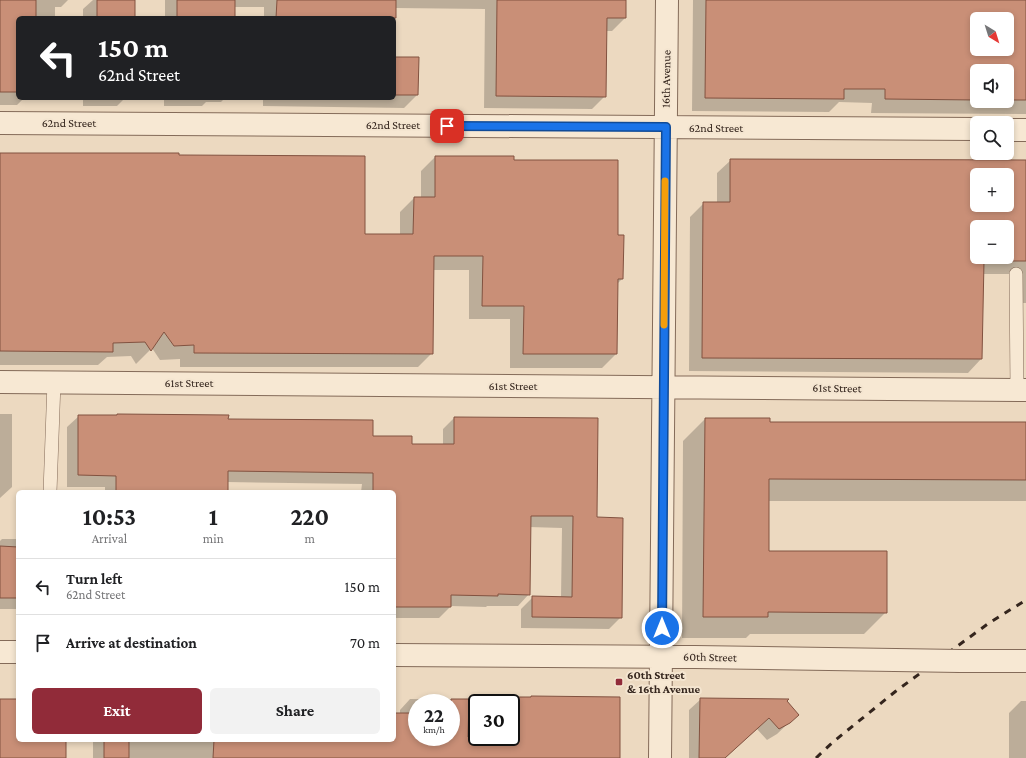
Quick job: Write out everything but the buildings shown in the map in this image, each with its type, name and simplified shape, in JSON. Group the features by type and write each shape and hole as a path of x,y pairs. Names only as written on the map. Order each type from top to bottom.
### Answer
{"street":[{"name":"16th Avenue","path":"660,758 667,0"},
{"name":"62nd Street","path":"0,123 970,129"},
{"path":"1014,130 1026,130"},
{"name":"61st Street","path":"0,382 1022,390"},
{"path":"0,652 16,652"},
{"name":"60th Street","path":"396,655 1026,661"}],"lane":[{"path":"1016,274 1022,390"},
{"path":"50,490 54,382"}],"railway":[{"path":"816,758 833,742 896,691 989,623 1026,600"}],"slow traffic":[{"path":"664,325 665,181"}],"place":[{"name":"60th Street & 16th Avenue","path":"619,682"}],"route":[{"path":"447,126 666,127 662,628"}]}
